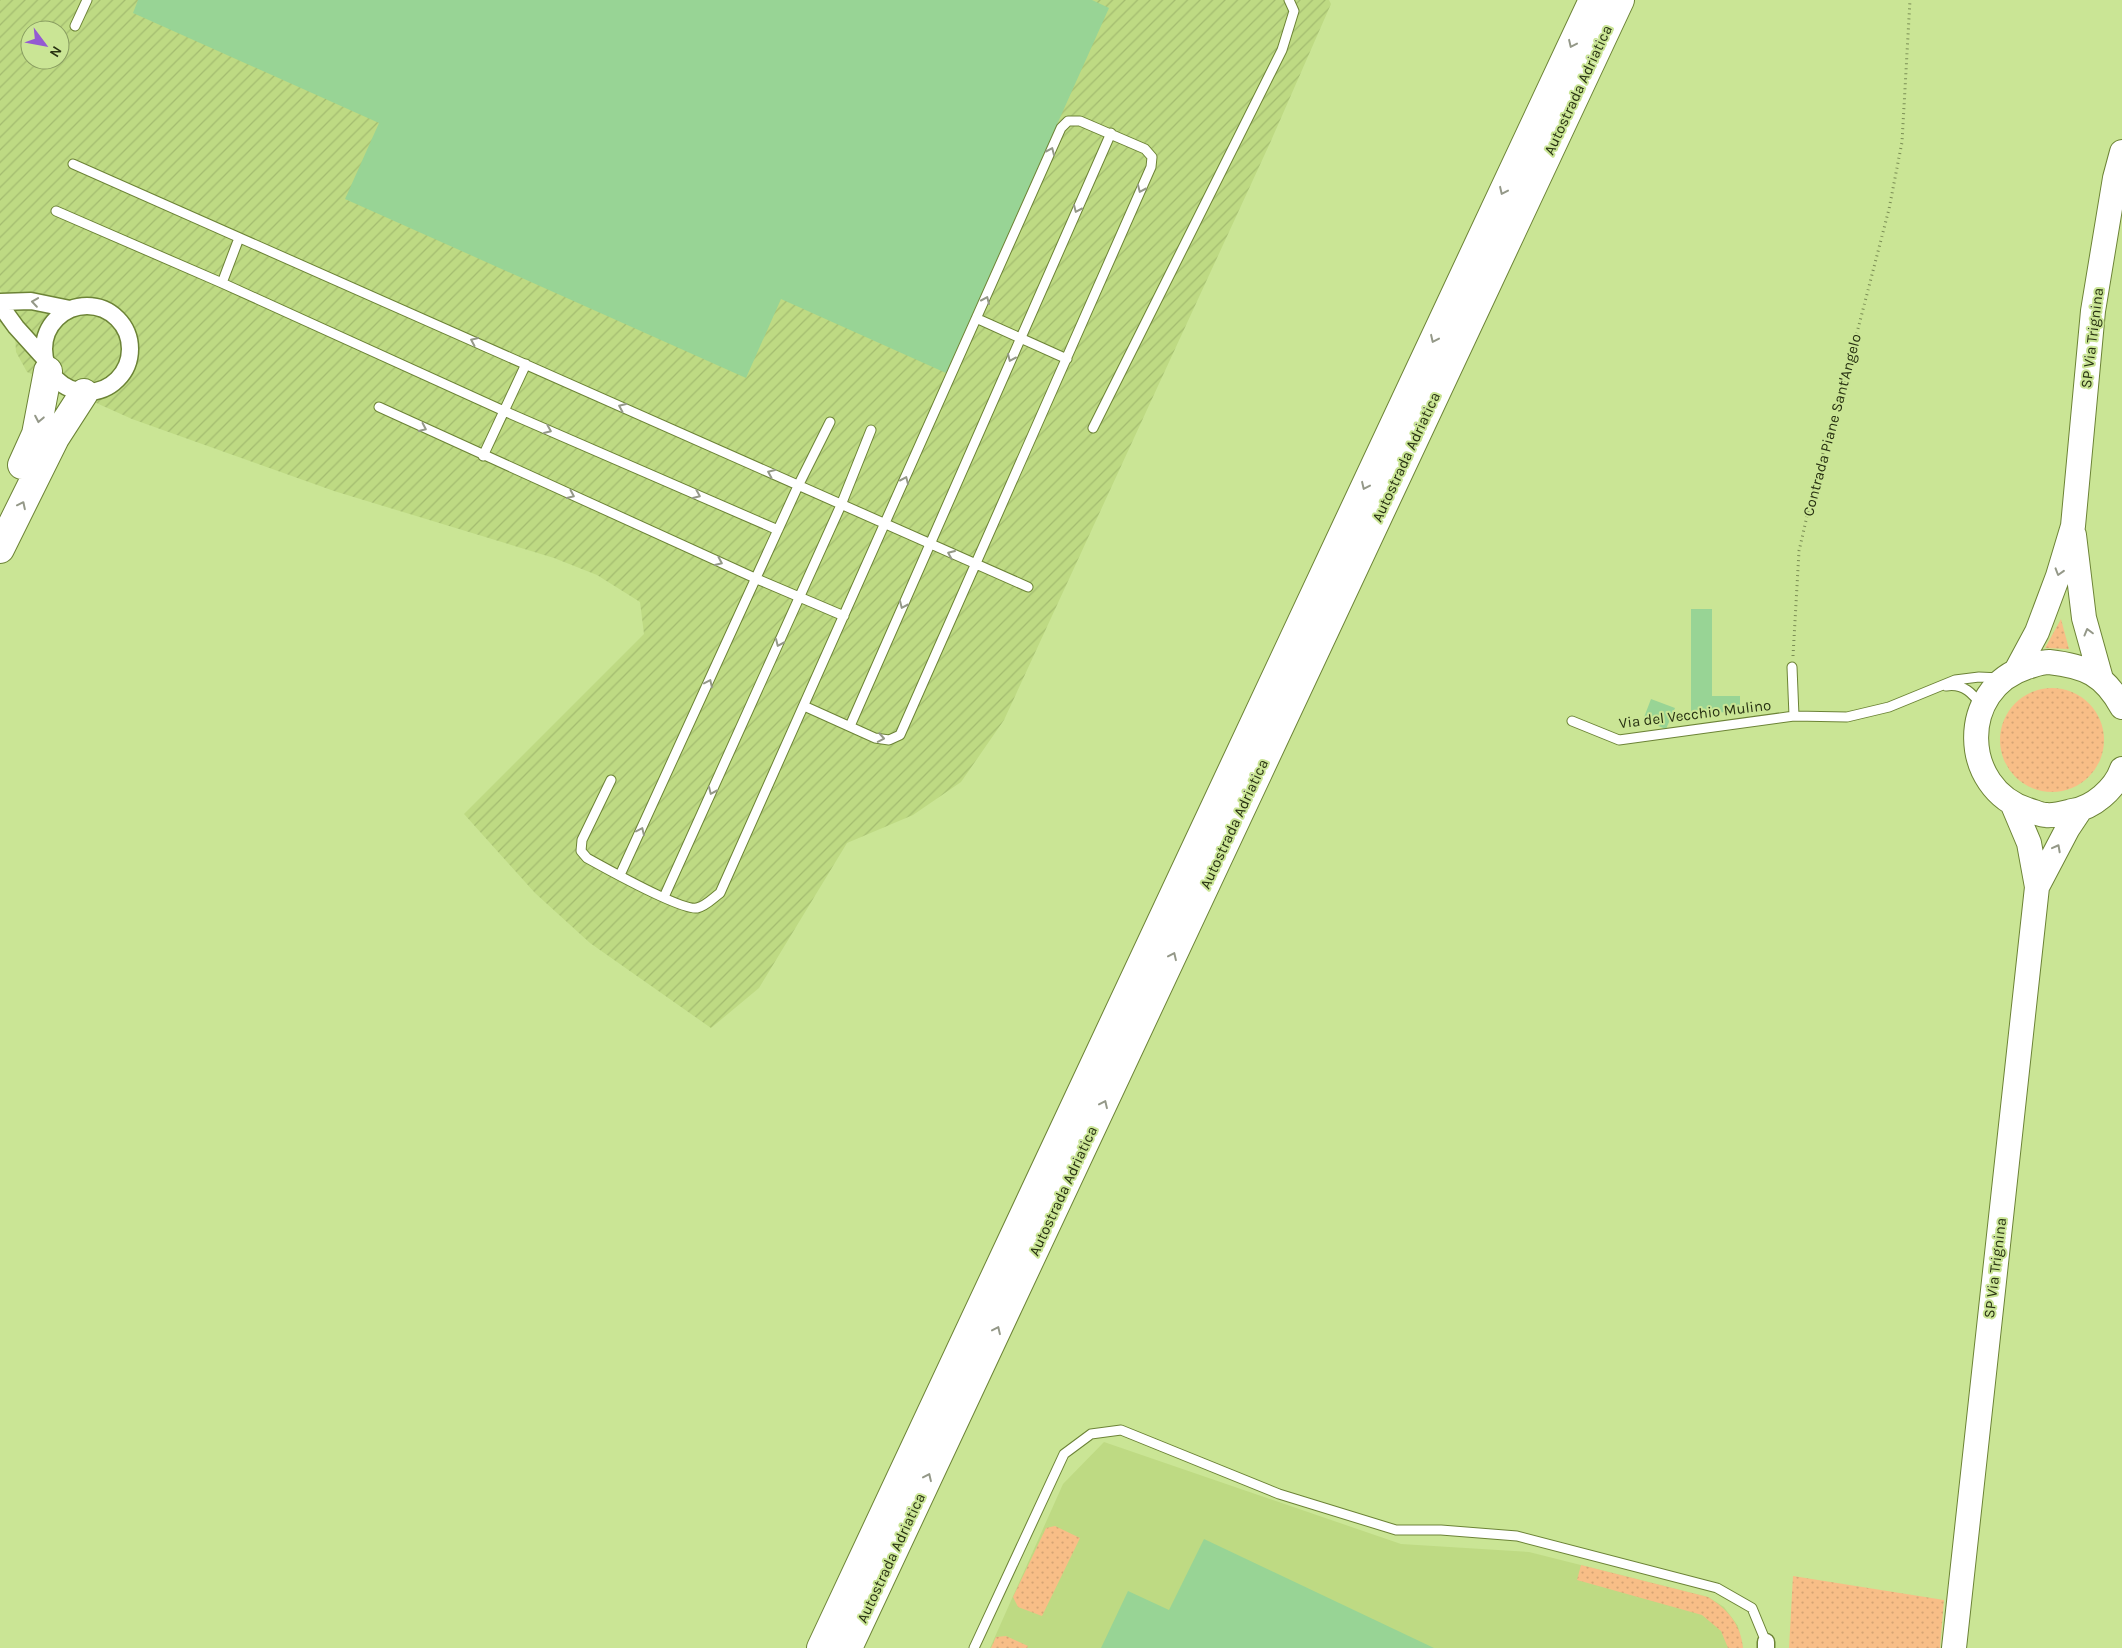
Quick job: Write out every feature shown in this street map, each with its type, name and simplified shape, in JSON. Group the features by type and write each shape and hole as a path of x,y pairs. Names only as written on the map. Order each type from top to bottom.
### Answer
{"highway":[{"name":"Autostrada Adriatica","path":"821,1648 1592,0"},
{"name":"Autostrada Adriatica","path":"848,1648 1620,0"},
{"path":"0,506 36,434 46,364"},
{"path":"0,549 55,438 84,393"}],"main road":[{"name":"SP Via Trignina","path":"2122,152 2115,178 2094,312 2073,526 2058,576 2037,632 2010,675 1988,696 1982,706 1976,728 1976,751 1983,772 1996,791 2013,805 2046,815 2080,810 2095,802 2115,788 2122,769"},
{"name":"SP Via Trignina","path":"2073,526 2084,618 2101,679"},
{"name":"SP Via Trignina","path":"2010,675 2044,662 2074,665 2101,679 2114,692 2122,707"},
{"name":"SP Via Trignina","path":"1954,1648 2037,887 2029,843 2013,805"},
{"name":"SP Via Trignina","path":"2037,887 2068,828 2080,810"}],"street":[{"path":"46,364 43,346 48,329 59,315 84,305 98,306 111,312 121,322 128,335 130,349 128,363 121,375 111,385 98,391 84,393 70,390 58,382 0,303 31,301 70,309"}],"lane":[{"path":"75,26 87,0"},
{"path":"1093,428 1282,50 1294,11 1289,0"},
{"path":"611,780 582,840 581,851 587,858 664,897 696,909 707,904 720,893 844,616 978,319 1061,128 1068,121 1080,121 1144,149 1152,157 1151,167 977,565 900,735 889,740 875,738 804,706"},
{"path":"850,726 1111,133"},
{"path":"72,164 526,364 929,545 1028,587"},
{"path":"56,211 222,283 504,411 778,530"},
{"path":"222,283 239,238"},
{"path":"978,319 1067,359"},
{"path":"483,456 526,364"},
{"path":"379,407 483,456 799,598 844,616"},
{"path":"620,875 798,486 830,422"},
{"path":"664,897 841,505 871,430"},
{"path":"1792,667 1794,716 1847,717 1889,707 1955,680 2010,675"},
{"path":"1929,690 1952,685 1963,688 1972,693 1982,706"},
{"name":"Via del Vecchio Mulino","path":"1572,720 1619,740 1794,716"},
{"path":"974,1648 1064,1454 1091,1434 1121,1430 1279,1494 1396,1530 1441,1530 1517,1536 1717,1588 1752,1608 1766,1645"}],"path":[{"name":"Contrada Piane Sant'Angelo","path":"1792,667 1799,551 1816,477 1845,379 1886,218 1902,142 1910,0"}],"shaded area":[{"path":"0,0 1329,0 1331,4 1270,143 1004,720 961,782 913,815 847,843 759,988 711,1028 590,943 535,893 464,814 644,634 640,602 597,575 554,558 334,491 132,419 27,372 16,352 13,304 0,290"},
{"path":"2061,619 2069,649 2045,648"},
{"path":"2052,688 2072,692 2089,703 2100,720 2104,740 2100,760 2089,777 2072,788 2052,792 2032,788 2015,777 2004,760 2000,740 2004,720 2015,703 2032,692"},
{"path":"1104,1442 1401,1544 1529,1552 1708,1597 1724,1607 1738,1626 1743,1648 990,1648 1063,1484"},
{"path":"1055,1526 1080,1538 1042,1616 1018,1607 1013,1597 1046,1528"},
{"path":"1581,1565 1708,1597 1732,1618 1742,1639 1743,1648 1728,1648 1721,1631 1702,1615 1577,1580"},
{"path":"1793,1576 1944,1600 1940,1648 1789,1648"},
{"path":"1006,1636 1028,1646 1027,1648 991,1648 996,1637"}],"building":[{"path":"138,0 1092,0 1109,8 946,373 781,299 746,378 345,199 379,123 133,13"},
{"path":"1691,609 1712,609 1712,696 1740,696 1740,712 1691,713"},
{"path":"1651,699 1675,708 1666,729 1643,720"},
{"path":"1204,1539 1434,1648 1101,1648 1128,1591 1169,1610"}]}
